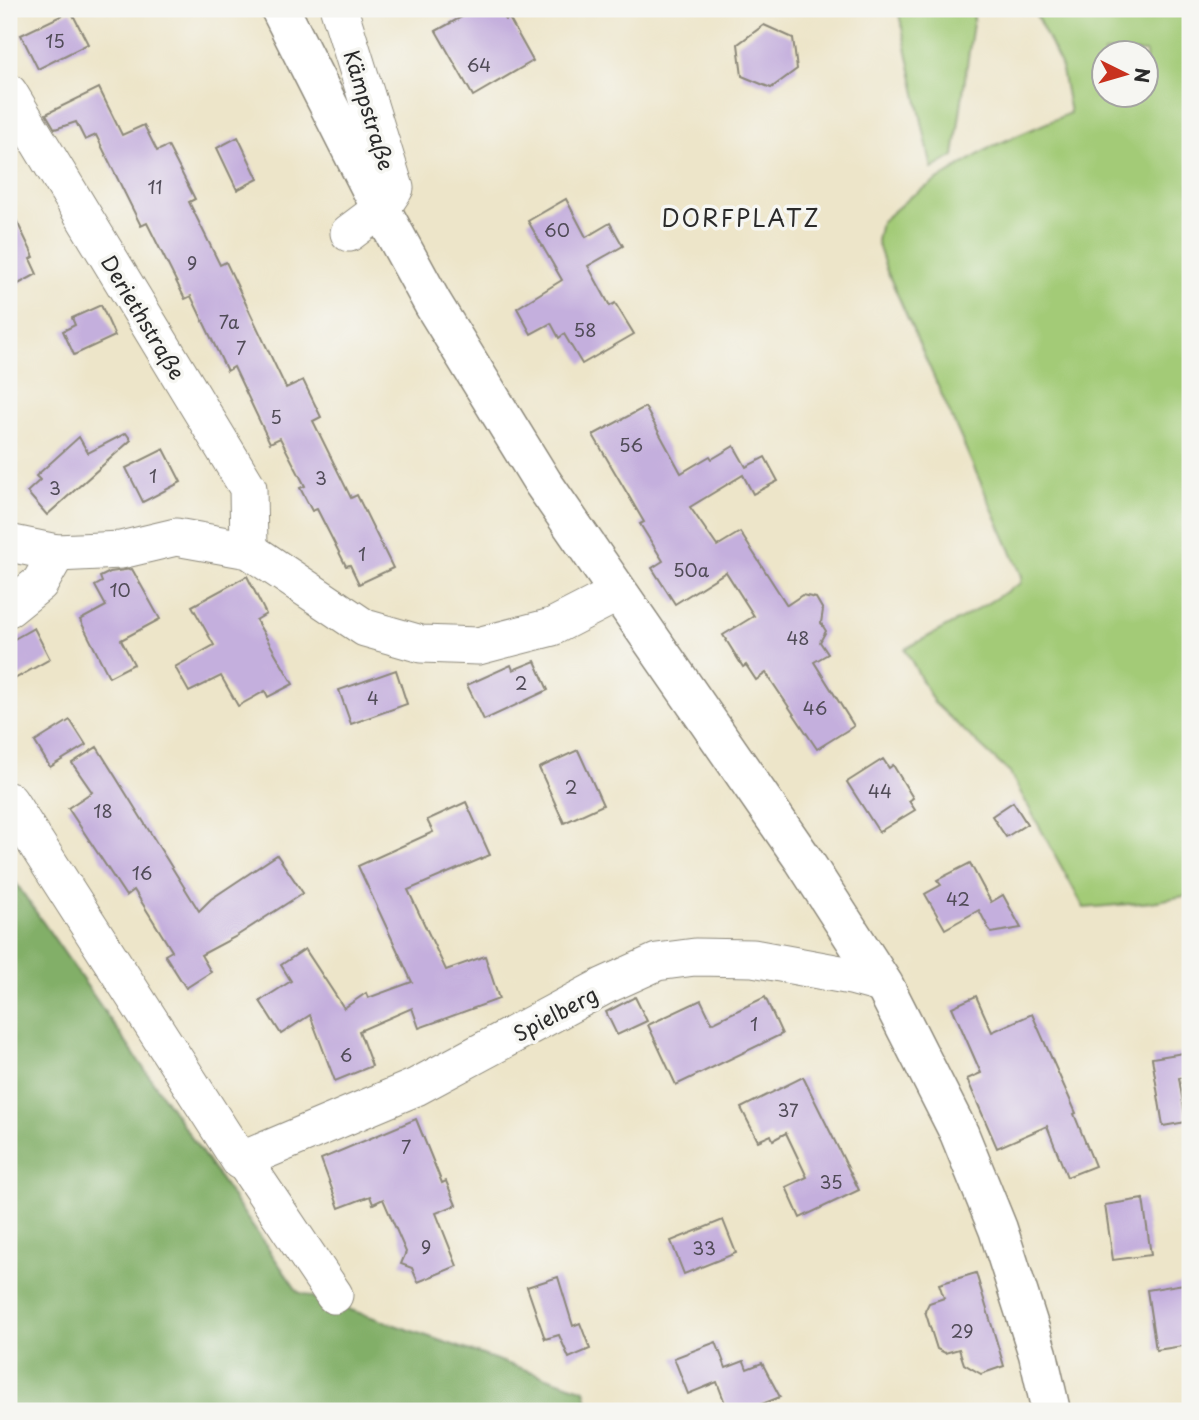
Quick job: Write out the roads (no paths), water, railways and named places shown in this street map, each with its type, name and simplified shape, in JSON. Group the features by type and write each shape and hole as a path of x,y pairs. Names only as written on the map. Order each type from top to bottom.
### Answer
{"main road":[{"path":"280,9 381,209 433,304 543,483 803,859 884,985 959,1133 998,1229 1038,1354 1051,1411"}],"street":[{"name":"Kämpstraße","path":"339,9 395,188 381,209"},
{"name":"Deriethstraße","path":"9,93 248,488 249,550"},
{"path":"349,233 381,209"},
{"path":"9,543 57,554 121,550 176,537 249,550 365,628 421,643 478,646 552,627 618,593"},
{"path":"9,608 40,583 57,554"},
{"path":"9,801 240,1161 243,1160 334,1295"},
{"name":"Spielberg","path":"243,1160 416,1087 604,986 657,962 695,957 753,958 851,976 884,985"}],"district":[{"name":"DORFPLATZ","path":"741,217"}]}
